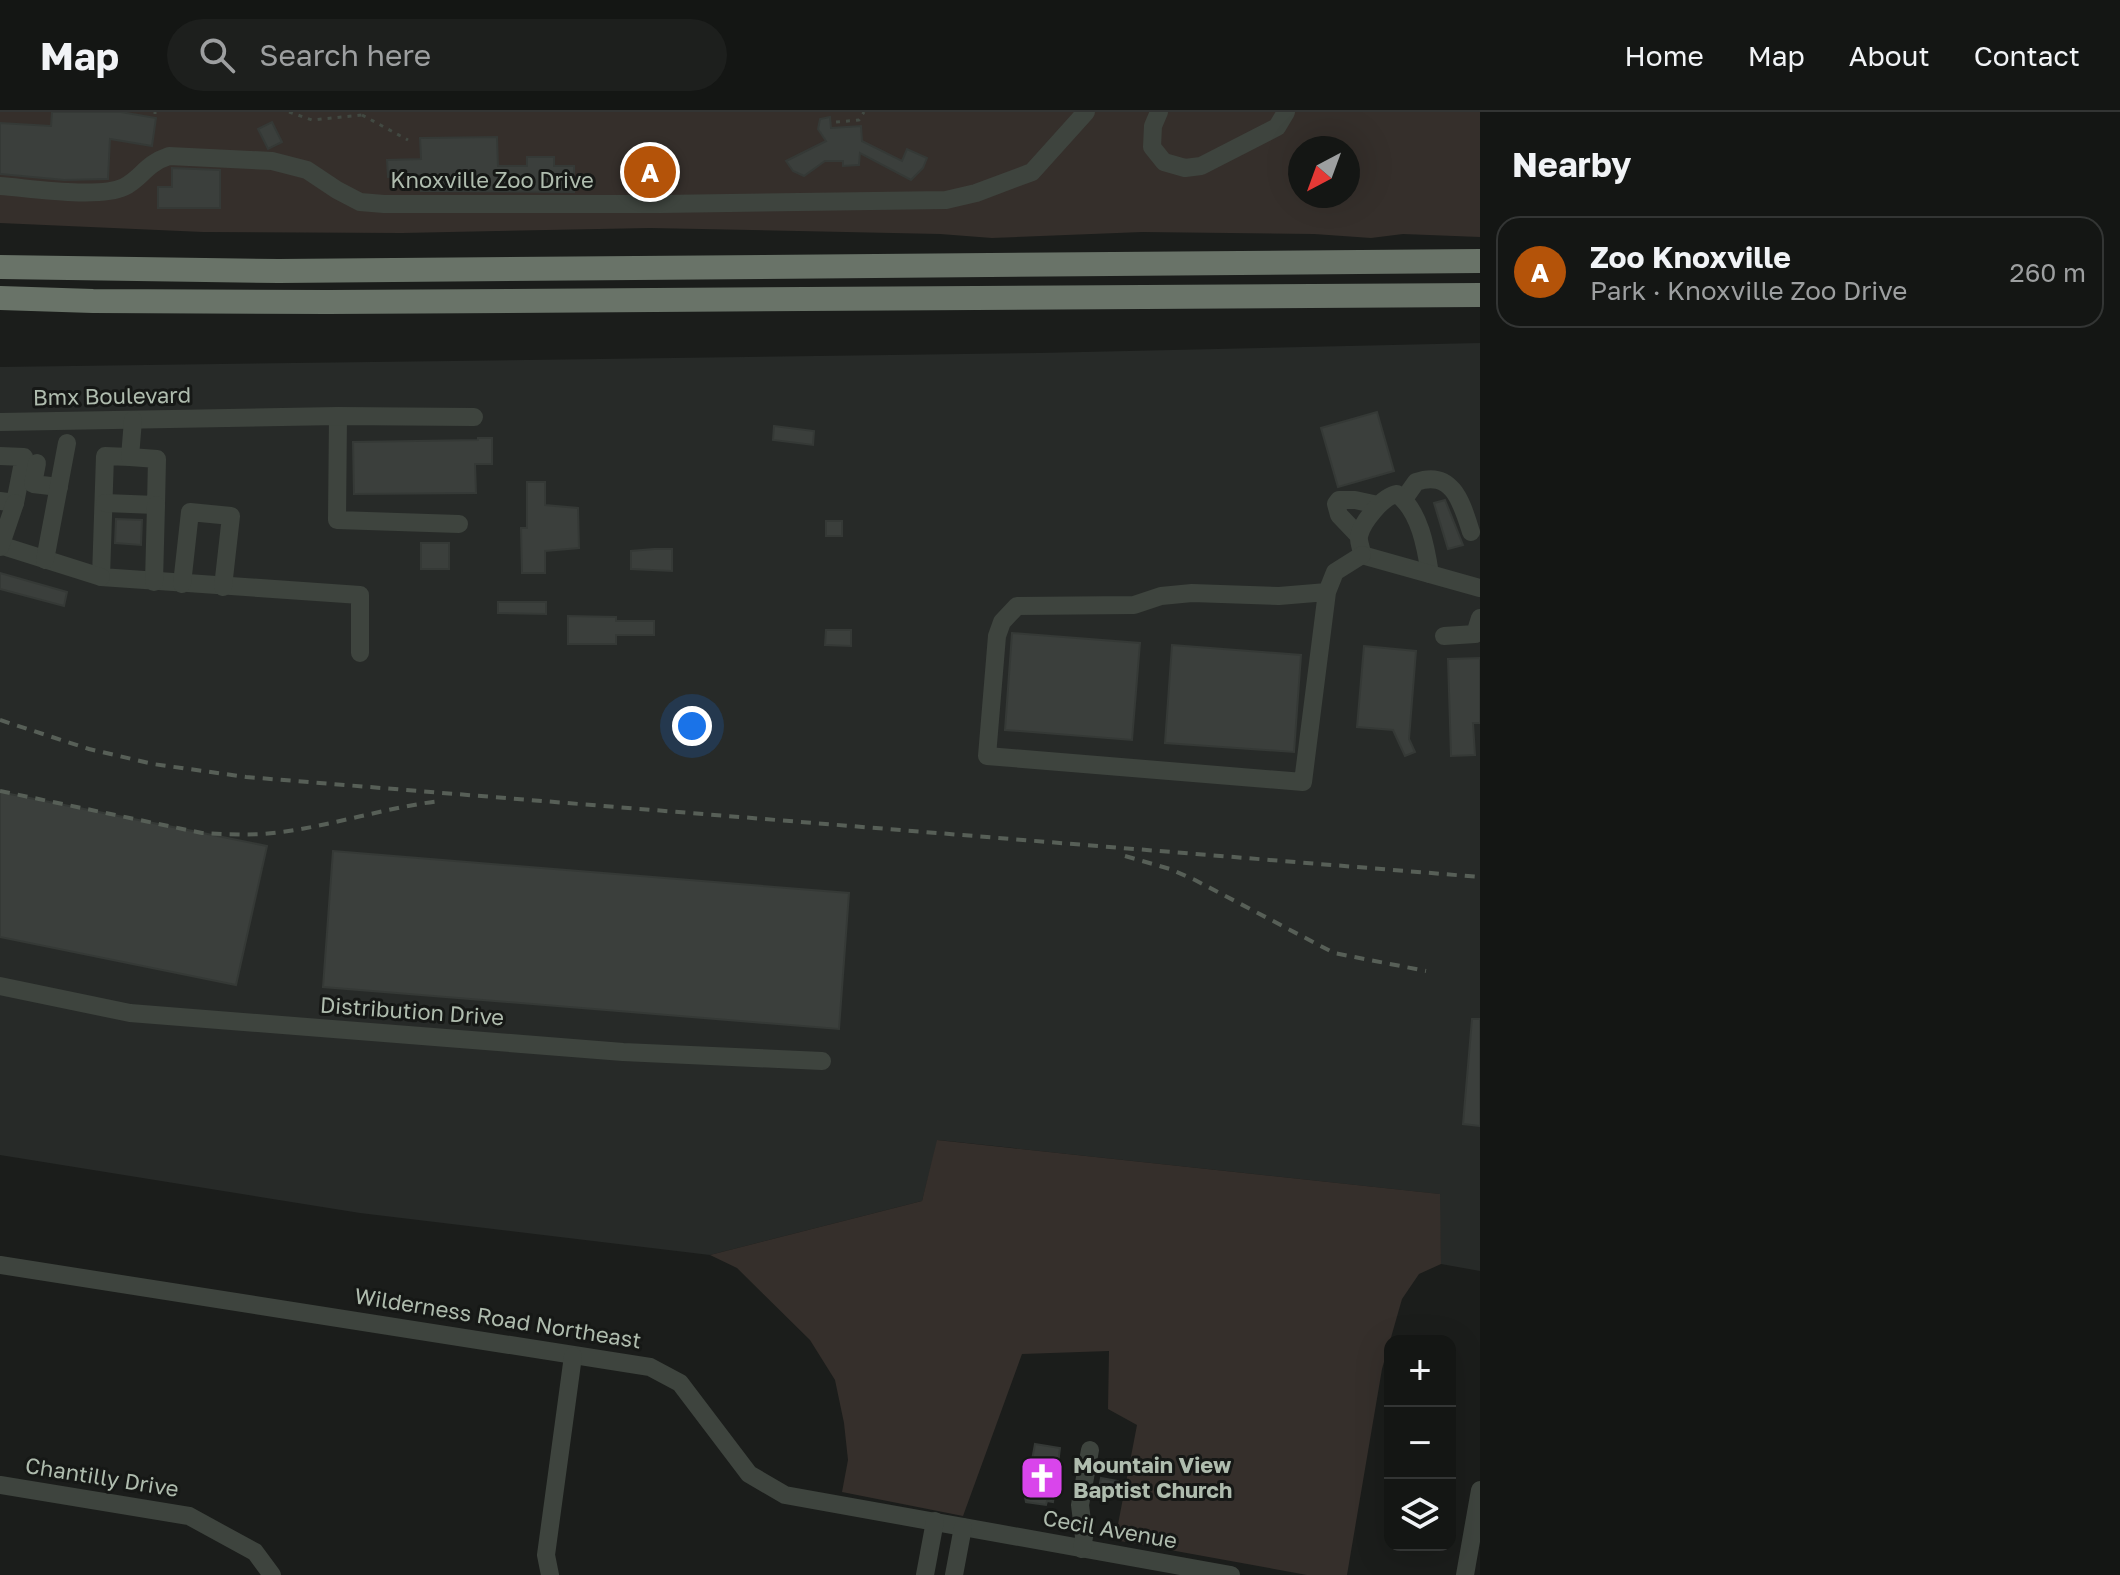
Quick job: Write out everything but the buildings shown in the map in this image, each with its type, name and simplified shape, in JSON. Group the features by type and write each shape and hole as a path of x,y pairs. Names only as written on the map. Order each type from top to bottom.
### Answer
{"highway":[{"path":"0,267 279,271 1480,261"},
{"path":"0,298 328,302 1480,295"}],"street":[{"name":"Knoxville Zoo Drive","path":"0,186 105,193 125,187 154,161 169,156 284,164 307,170 360,202 384,204 946,200 976,193 1032,172 1086,112"},
{"path":"1159,112 1153,126 1152,147 1164,162 1185,168 1201,166 1277,127 1286,112"},
{"path":"338,416 337,520 459,524"},
{"name":"Bmx Boulevard","path":"0,422 338,416 474,417"},
{"path":"130,457 133,420"},
{"path":"45,560 67,443"},
{"path":"0,456 24,457 7,502 1,546 101,577 360,595 360,653"},
{"path":"101,577 105,456 157,459 154,582"},
{"path":"37,463 33,484 59,487"},
{"path":"1404,499 1416,482 1439,480 1448,485 1461,501 1471,532"},
{"path":"1362,555 1363,530 1378,505 1388,495 1397,494 1412,510 1430,574"},
{"path":"1363,530 1340,512 1339,500 1378,505"},
{"path":"105,503 156,505"},
{"path":"182,584 190,512 231,516 223,587"},
{"path":"1327,592 1279,596 1192,593 1161,596 1134,605 1017,606 1002,622 997,636 987,756 1303,782 1327,592 1335,572 1362,555 1480,588"},
{"path":"1444,636 1475,634 1480,618"},
{"name":"Distribution Drive","path":"0,986 130,1013 623,1052 822,1061"},
{"name":"Wilderness Road Northeast","path":"0,1265 650,1367 680,1383 749,1474 785,1495 935,1521"},
{"path":"550,1575 546,1555 573,1356"},
{"path":"1082,1549 1084,1537 1080,1505 1090,1450"},
{"name":"Chantilly Drive","path":"0,1485 189,1516 255,1552 272,1575"},
{"path":"1465,1575 1480,1490"},
{"path":"925,1575 935,1521"},
{"name":"Cecil Avenue","path":"935,1521 1231,1575"},
{"path":"954,1575 963,1527"}],"path":[{"path":"289,112 312,120 364,114 408,140"},
{"path":"836,122 859,120 864,112"},
{"path":"1043,1522 1059,1525"}],"shaded area":[{"path":"0,112 1480,112 1480,237 1403,234 1371,238 1314,234 1142,232 992,238 940,234 650,228 402,233 203,232 0,223"},
{"path":"1480,343 1480,1271 1441,1264 1439,1194 938,1140 922,1201 710,1255 360,1213 0,1155 0,367 1039,353"},
{"path":"937,1140 1440,1194 1441,1264 1419,1274 1402,1299 1392,1335 1384,1335 1384,1362 1347,1575 1307,1575 1115,1540 1137,1425 1108,1409 1109,1351 1022,1354 963,1516 842,1492 848,1460 835,1380 810,1340 737,1268 710,1255 922,1201"}],"railway":[{"path":"0,720 89,749 153,764 246,777 1480,877"},
{"path":"0,791 202,833 233,834 286,831 440,801"},
{"path":"1125,856 1195,880 1334,953 1426,971"}],"place":[{"name":"Zoo Knoxville","path":"650,172"},
{"name":"Mountain View Baptist Church","path":"1042,1478"}]}
